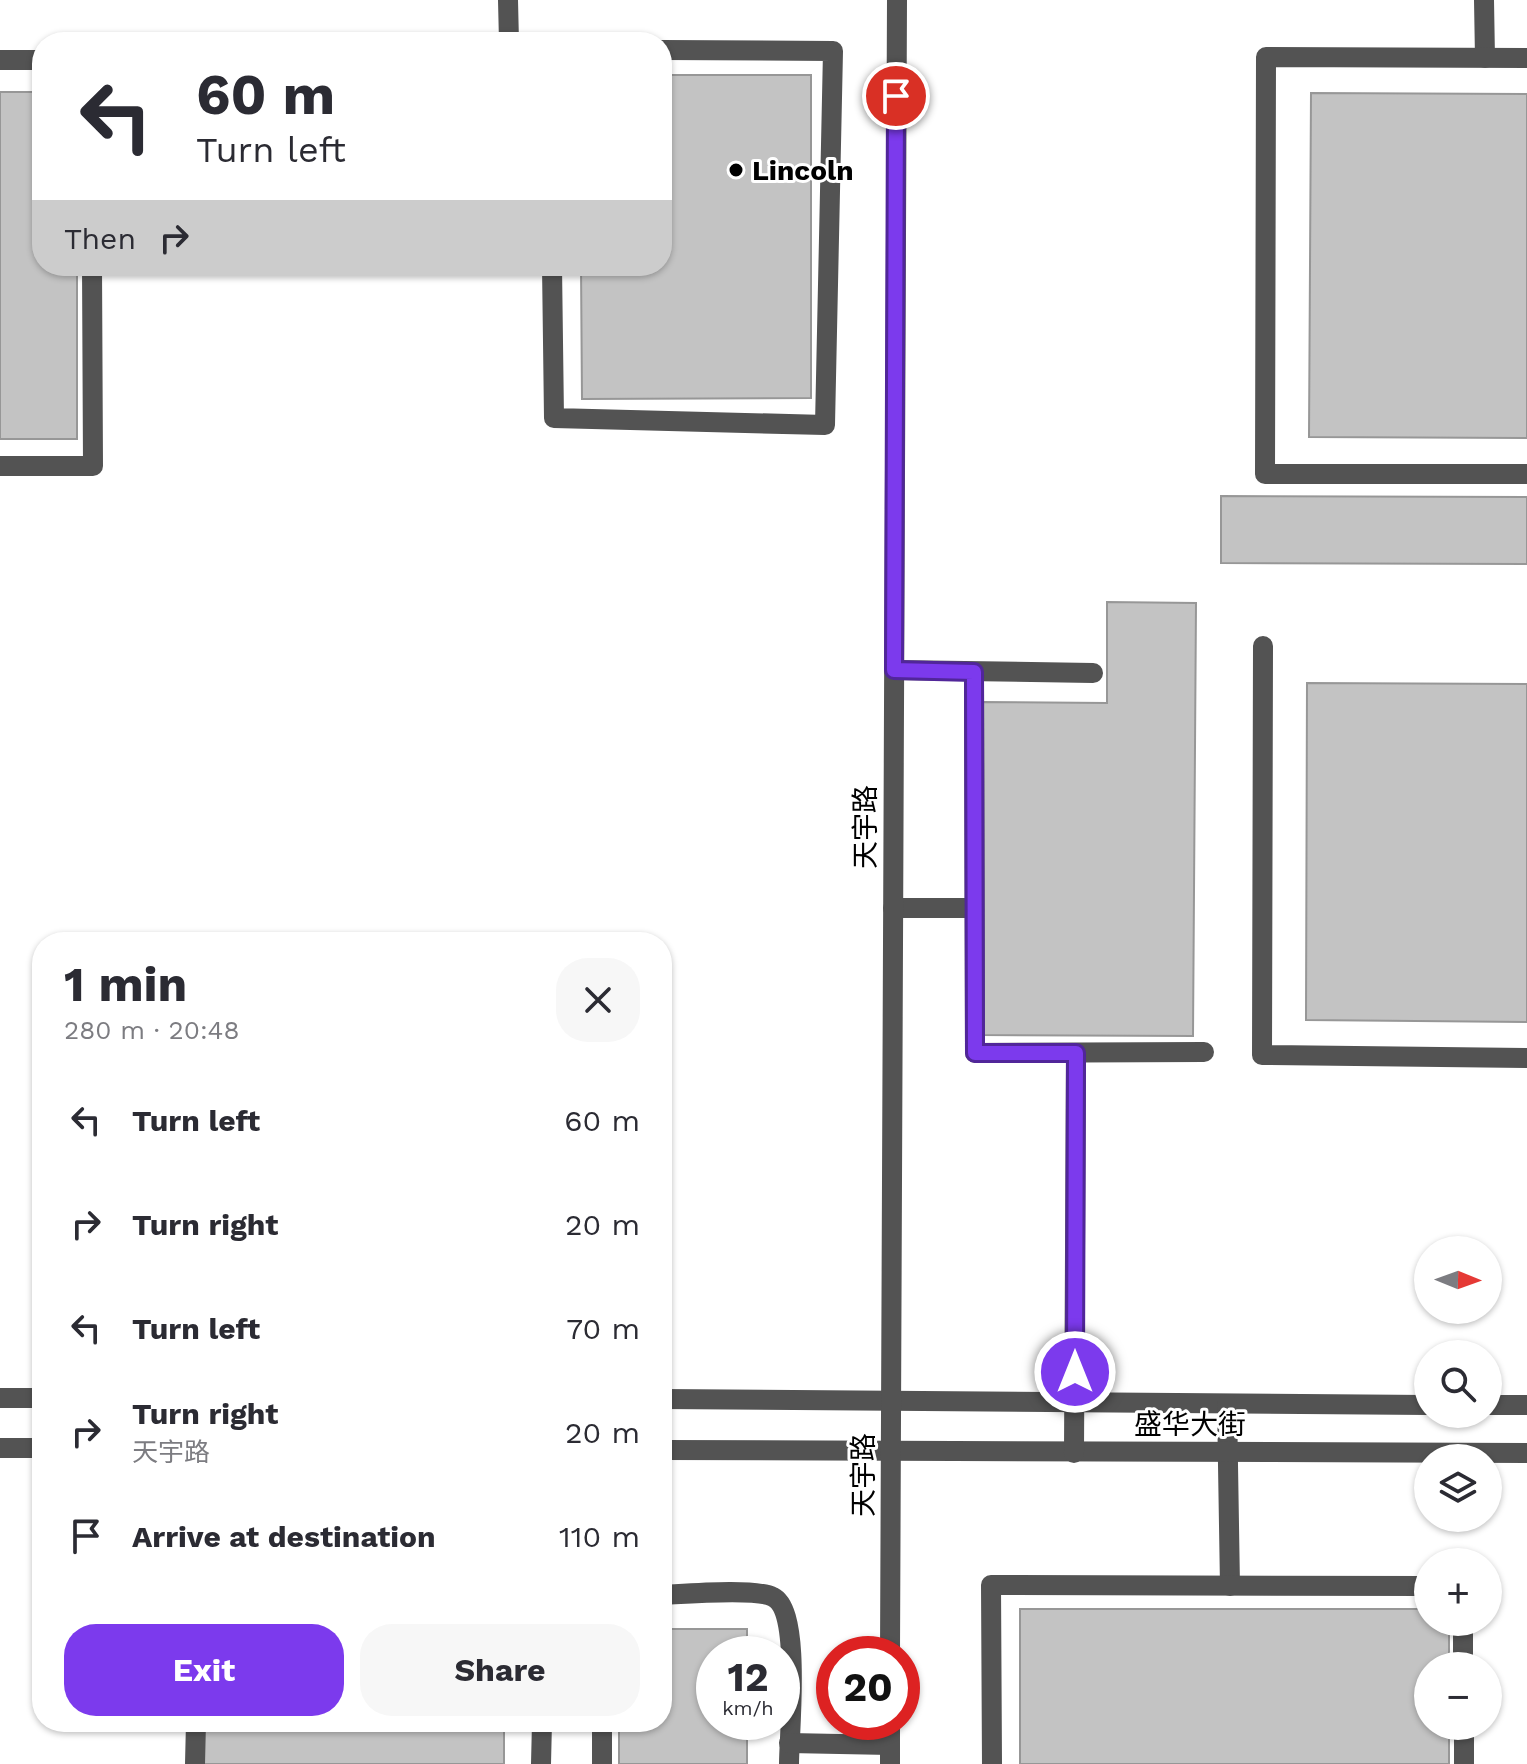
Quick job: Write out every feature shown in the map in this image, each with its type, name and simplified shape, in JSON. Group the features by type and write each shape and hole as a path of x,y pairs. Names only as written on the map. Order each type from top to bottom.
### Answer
{"street":[{"path":"508,0 509,32"},
{"name":"天宇路","path":"890,1636 897,0"},
{"path":"1484,0 1485,58"},
{"path":"552,276 554,418 825,425 833,51 672,50"},
{"path":"1527,58 1266,57 1265,474 1527,474"},
{"path":"0,60 32,60"},
{"path":"0,466 93,466 92,276"},
{"path":"1263,646 1262,1055 1527,1058"},
{"path":"894,670 1093,673"},
{"path":"974,672 975,1053 1204,1052"},
{"path":"893,908 974,908"},
{"path":"1074,1453 1076,1053"},
{"path":"0,1398 32,1398"},
{"name":"盛华大街","path":"672,1399 1414,1405"},
{"path":"1227,1404 1230,1586"},
{"path":"1502,1405 1527,1405"},
{"path":"0,1448 32,1448"},
{"name":"盛华大街","path":"672,1450 1527,1453"},
{"path":"992,1764 991,1585 1414,1586"},
{"path":"672,1595 755,1594 772,1596 783,1605 791,1637 789,1754 890,1754"},
{"path":"195,1764 196,1732"},
{"path":"541,1764 542,1732"},
{"path":"602,1732 602,1764"},
{"path":"1464,1740 1464,1764"}],"building":[{"name":"Lincoln","path":"672,75 811,75 811,398 582,399 581,276 672,276"},
{"path":"0,92 32,92 32,276 77,276 77,439 0,439"},
{"path":"1311,93 1527,94 1527,438 1309,437"},
{"path":"1221,496 1527,497 1527,564 1221,563"},
{"path":"1107,602 1196,603 1193,1036 981,1035 983,702 1107,703"},
{"path":"1307,683 1527,684 1527,1022 1306,1020"},
{"path":"1020,1609 1414,1609 1414,1636 1449,1636 1449,1652 1414,1652 1414,1740 1449,1740 1449,1764 1020,1764"},
{"path":"672,1629 747,1629 747,1636 696,1636 696,1740 747,1740 747,1764 619,1764 619,1732 672,1732"},
{"path":"201,1732 504,1732 504,1764 201,1764"}],"place":[{"name":"Lincoln","path":"736,170"}],"route":[{"path":"896,96 894,670 974,672 975,1053 1076,1053 1075,1372"}]}
